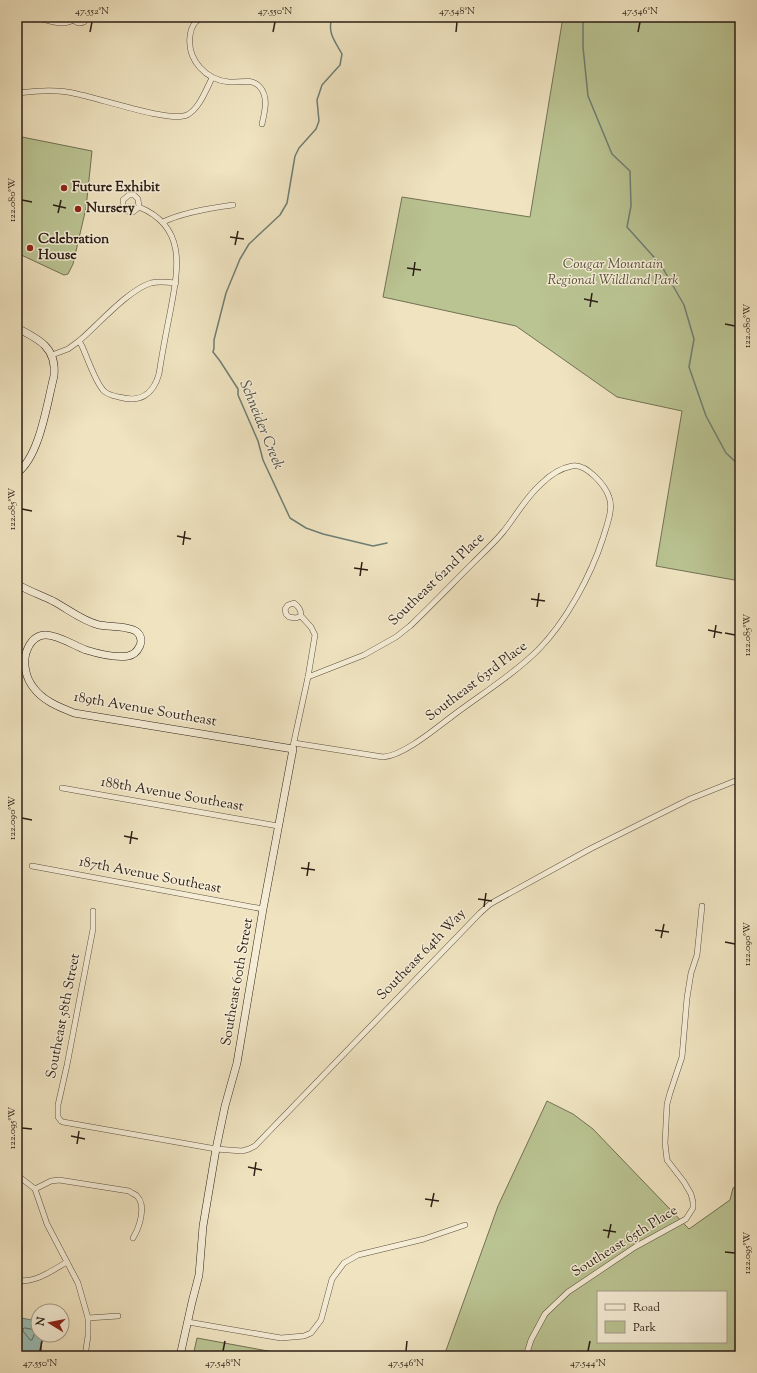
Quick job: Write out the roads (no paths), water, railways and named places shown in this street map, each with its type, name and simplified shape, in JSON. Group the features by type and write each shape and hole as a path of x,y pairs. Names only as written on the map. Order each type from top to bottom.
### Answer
{"street":[{"path":"37,17 65,23 70,22 73,18 77,23 82,23 88,17"},
{"path":"202,17 192,26 189,39 196,63 212,78 228,82 246,81 256,84 261,88 266,103 262,124"},
{"path":"17,93 42,90 61,91 162,116 178,118 191,113 196,108 212,78"},
{"path":"163,222 180,215 233,205"},
{"path":"79,342 100,386 108,394 121,398 141,398 151,391 157,381 176,283 177,260 170,232 163,222 157,216 139,207"},
{"path":"52,355 68,349 79,342 137,290 151,283 176,283"},
{"path":"17,328 38,339 48,348 52,355 55,368 40,434 35,448 26,465 17,473"},
{"name":"Southeast 63rd Place","path":"394,756 432,732 507,676 538,650 554,632 566,614 596,556 607,523 610,498 607,492 590,472 580,466 562,470"},
{"name":"Southeast 62nd Place","path":"308,677 364,655 396,637 405,630 422,615 503,532 541,484 562,470"},
{"name":"189th Avenue Southeast","path":"17,584 52,601 87,621 100,625 134,630 138,632 140,636 140,646 138,650 130,655 117,656 87,650 59,638 45,634 36,636 32,640 25,655 24,661 26,670 33,687 46,700 63,709 74,713 293,746 383,757 394,756"},
{"name":"Southeast 60th Street","path":"180,1356 199,1275 203,1226 216,1149 225,1106 237,1063 278,826 315,635 311,626 301,616"},
{"name":"Southeast 64th Way","path":"63,1122 216,1149 242,1151 255,1146 474,918 490,904 590,849 690,799 740,778"},
{"name":"188th Avenue Southeast","path":"62,788 278,826"},
{"name":"187th Avenue Southeast","path":"32,866 263,909"},
{"name":"Southeast 65th Place","path":"526,1356 531,1340 545,1314 568,1292 635,1248 686,1219 693,1208 691,1194 684,1182 667,1160 665,1143 667,1104 682,1057 687,998 691,973 697,955 702,906"},
{"name":"Southeast 58th Street","path":"63,1122 58,1117 58,1105 92,936 93,911"},
{"path":"17,1175 35,1189 47,1224 78,1283 88,1318 88,1336 84,1356"},
{"path":"35,1189 51,1182 67,1181 129,1192 137,1196 141,1207 138,1228 133,1238"},
{"path":"188,1322 281,1338 304,1336 311,1333 321,1320 332,1279 339,1268 347,1261 358,1255 424,1239 465,1225"},
{"path":"17,1280 28,1280 40,1276 67,1262"},
{"path":"88,1318 118,1316"}],"water":[{"path":"17,1319 30,1320 30,1343 41,1343 42,1356 17,1356 21,1350 21,1345 17,1336"}],"waterway":[{"name":"Schneider Creek","path":"332,17 330,28 334,41 342,54 340,65 322,85 317,100 319,121 316,129 299,148 295,156 287,203 280,215 249,244 240,259 226,293 214,340 213,352 238,389 238,395 258,441 263,460 290,518 306,528 323,534 373,546 387,543"},
{"path":"583,17 583,47 588,96 612,154 630,171 631,206 627,227 661,265 684,305 694,339 689,367 706,416 726,453 740,466"}],"place":[{"name":"Future Exhibit","path":"64,188"},
{"name":"Nursery","path":"78,209"},
{"name":"Celebration House","path":"30,248"}],"park label":[{"name":"Cougar Mountain Regional Wildland Park","path":"613,274"}]}
